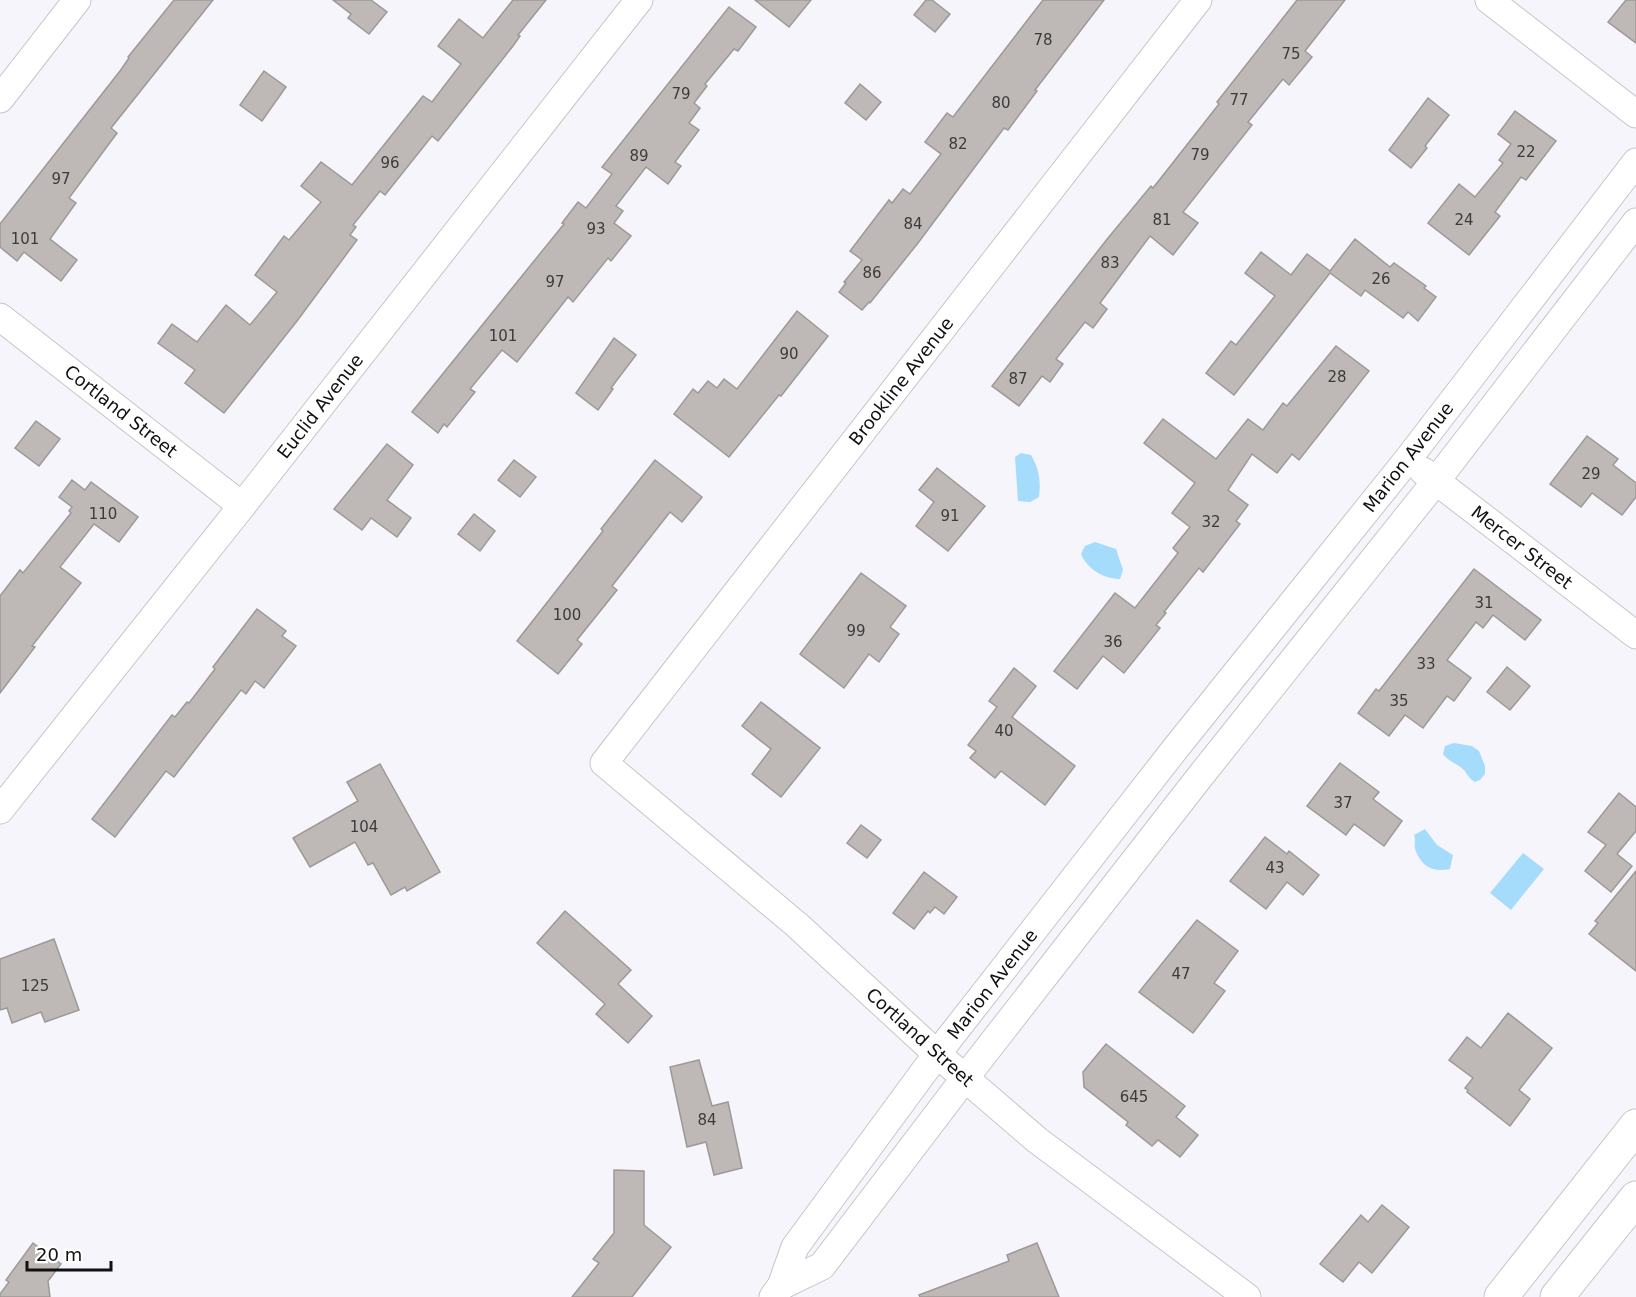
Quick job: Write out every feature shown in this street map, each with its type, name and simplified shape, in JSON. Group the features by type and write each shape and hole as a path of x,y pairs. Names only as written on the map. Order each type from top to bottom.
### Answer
{"street":[{"path":"0,99 77,0"},
{"name":"Euclid Avenue","path":"0,810 639,0"},
{"name":"Brookline Avenue","path":"604,763 1198,0"},
{"path":"1489,0 1636,114"},
{"name":"Marion Avenue","path":"777,1291 795,1247 937,1054 1175,749 1408,459 1636,162"},
{"name":"Marion Avenue","path":"777,1291 822,1266 1202,774 1436,481 1636,222"},
{"name":"Cortland Street","path":"0,317 242,506"},
{"name":"Mercer Street","path":"1408,459 1636,635"},
{"path":"1175,749 1202,774"},
{"name":"Cortland Street","path":"604,763 797,925 937,1054 1037,1140 1246,1297"},
{"path":"1501,1297 1636,1126"},
{"path":"1557,1297 1636,1198"}],"water":[{"path":"1021,453 1031,455 1039,475 1039,497 1030,502 1018,501 1015,457"},
{"path":"1095,542 1116,549 1123,570 1120,579 1097,572 1087,564 1081,554 1085,546"},
{"path":"1454,743 1472,746 1479,751 1485,766 1485,774 1480,780 1473,781 1464,770 1443,754 1445,746"},
{"path":"1425,829 1437,845 1453,855 1450,869 1433,869 1420,860 1415,849 1414,835"},
{"path":"1523,853 1544,869 1511,910 1490,893"}],"building":[{"path":"174,0 213,0 111,128 117,133 69,198 76,203 50,239 77,260 61,281 24,252 17,261 0,247 0,224"},
{"path":"333,0 371,0 387,12 369,34 348,18 351,14"},
{"path":"513,0 546,0 438,141 432,136 385,195 380,191 353,225 356,227 350,235 357,240 297,321 224,413 185,383 195,370 158,343 172,324 197,342 226,305 250,325 277,292 255,275 284,236 289,240 321,202 301,186 321,162 352,185 423,96 432,102 461,64 438,46 459,19 483,38"},
{"path":"755,0 811,0 789,27"},
{"path":"926,0 932,0 950,14 935,32 914,15"},
{"path":"1043,0 1104,0 1035,90 1037,91 1008,130 1004,128 918,243 862,310 839,292 862,260 850,251 889,200 892,203 903,189 910,194 941,154 925,142 947,113 953,117"},
{"path":"1297,0 1345,0 1305,51 1312,57 1289,85 1283,79 1248,122 1252,125 1183,212 1198,223 1173,255 1150,236 1100,303 1107,309 1093,328 1085,322 1056,359 1063,364 1050,382 1042,376 1019,406 992,386 1108,238 1151,186 1153,188"},
{"path":"1626,0 1636,0 1636,43 1608,22"},
{"path":"729,7 756,27 738,51 734,49 705,84 707,86 694,103 700,108 689,123 699,130 675,162 681,166 668,184 646,167 616,206 623,211 614,223 631,236 611,261 608,258 573,302 568,297 517,362 502,350 470,389 475,392 447,427 444,424 438,433 412,412 564,224 562,223 578,202 586,208 612,174 602,167"},
{"path":"264,71 286,87 262,121 240,105"},
{"path":"860,84 881,102 866,120 845,103"},
{"path":"1428,98 1449,115 1411,168 1389,150"},
{"path":"1515,111 1556,141 1526,180 1521,177 1495,212 1500,216 1469,255 1428,223 1459,184 1475,197 1503,163 1499,160 1511,144 1498,134"},
{"path":"1355,239 1390,267 1394,263 1426,286 1424,288 1436,297 1418,321 1408,312 1403,318 1365,290 1361,296 1330,273 1234,395 1206,373 1231,341 1236,345 1275,296 1245,273 1261,252 1291,275 1307,254 1330,271"},
{"path":"797,311 828,336 729,457 674,414 693,389 698,393 708,381 717,388 724,379 737,389"},
{"path":"614,338 636,355 611,388 613,389 598,410 576,393"},
{"path":"1336,346 1369,371 1299,460 1292,454 1277,473 1252,454 1228,490 1248,505 1236,521 1240,524 1203,572 1199,568 1164,612 1166,613 1156,625 1160,628 1124,673 1103,656 1077,689 1054,671 1115,593 1135,608 1178,553 1173,548 1190,527 1172,513 1195,483 1144,443 1163,419 1216,459 1248,419 1263,430 1283,403 1287,406"},
{"path":"36,421 60,439 39,466 15,448"},
{"path":"1587,436 1618,459 1613,465 1636,483 1636,497 1622,515 1592,493 1581,507 1550,484"},
{"path":"387,444 413,465 387,500 411,518 397,537 371,518 362,530 334,509"},
{"path":"514,460 536,477 520,497 498,480"},
{"path":"655,460 702,497 682,522 670,512 612,586 617,590 577,640 582,644 558,674 517,641"},
{"path":"937,468 985,506 948,551 916,526 934,502 919,490"},
{"path":"72,480 85,490 91,482 138,517 119,542 94,524 60,567 81,583 32,646 35,647 0,693 0,596 20,570 23,573 71,513 69,511 72,507 59,497"},
{"path":"474,514 495,531 480,551 458,534"},
{"path":"1474,569 1541,620 1525,640 1493,615 1483,628 1476,622 1447,660 1471,678 1454,701 1447,696 1423,728 1405,715 1389,736 1358,713 1376,689 1379,691"},
{"path":"861,573 906,606 890,627 899,634 879,662 869,654 844,688 800,654"},
{"path":"257,609 286,631 282,636 296,646 264,688 255,681 246,694 241,690 174,777 166,771 115,837 92,819 172,715 175,717 187,702 189,703"},
{"path":"1507,667 1530,686 1510,710 1487,692"},
{"path":"1014,668 1036,686 1012,717 1075,766 1045,805 1001,771 995,778 970,758 976,751 968,745 997,707 989,701"},
{"path":"761,702 820,748 781,797 752,774 771,749 742,726"},
{"path":"1340,763 1379,792 1373,799 1402,821 1384,846 1354,824 1346,835 1307,806"},
{"path":"380,764 440,872 407,891 405,887 391,895 373,863 368,865 355,842 310,867 293,838 358,801 347,782"},
{"path":"1619,793 1636,807 1636,831 1617,854 1632,866 1611,892 1585,871 1606,845 1588,832"},
{"path":"861,825 881,840 867,858 847,843"},
{"path":"1265,837 1287,854 1289,851 1319,875 1303,895 1287,882 1266,909 1230,881"},
{"path":"1636,871 1636,971 1589,934 1598,923 1595,921"},
{"path":"924,872 957,897 944,914 935,907 930,913 928,911 914,929 893,913"},
{"path":"565,911 631,970 618,984 652,1016 628,1043 596,1014 605,1004 537,943"},
{"path":"1197,920 1238,951 1214,983 1225,991 1193,1033 1139,992"},
{"path":"54,939 79,1010 45,1022 41,1012 12,1023 7,1008 0,1010 0,959"},
{"path":"1508,1013 1552,1048 1519,1090 1530,1099 1510,1126 1467,1092 1465,1088 1473,1078 1449,1060 1467,1037 1481,1048"},
{"path":"1106,1044 1185,1106 1176,1117 1198,1135 1180,1157 1158,1140 1152,1146 1126,1125 1128,1122 1084,1087 1083,1072"},
{"path":"699,1060 712,1106 728,1102 742,1168 714,1175 706,1142 687,1147 670,1067"},
{"path":"614,1170 644,1171 644,1225 671,1247 632,1297 572,1297 599,1263 593,1259 614,1233"},
{"path":"1382,1205 1409,1227 1372,1273 1359,1262 1343,1282 1320,1264 1361,1215 1368,1222"},
{"path":"33,1243 61,1264 48,1281 50,1297 0,1297 9,1282 6,1280"},
{"path":"1037,1243 1059,1297 920,1297 919,1295 1009,1261 1007,1255"}]}
